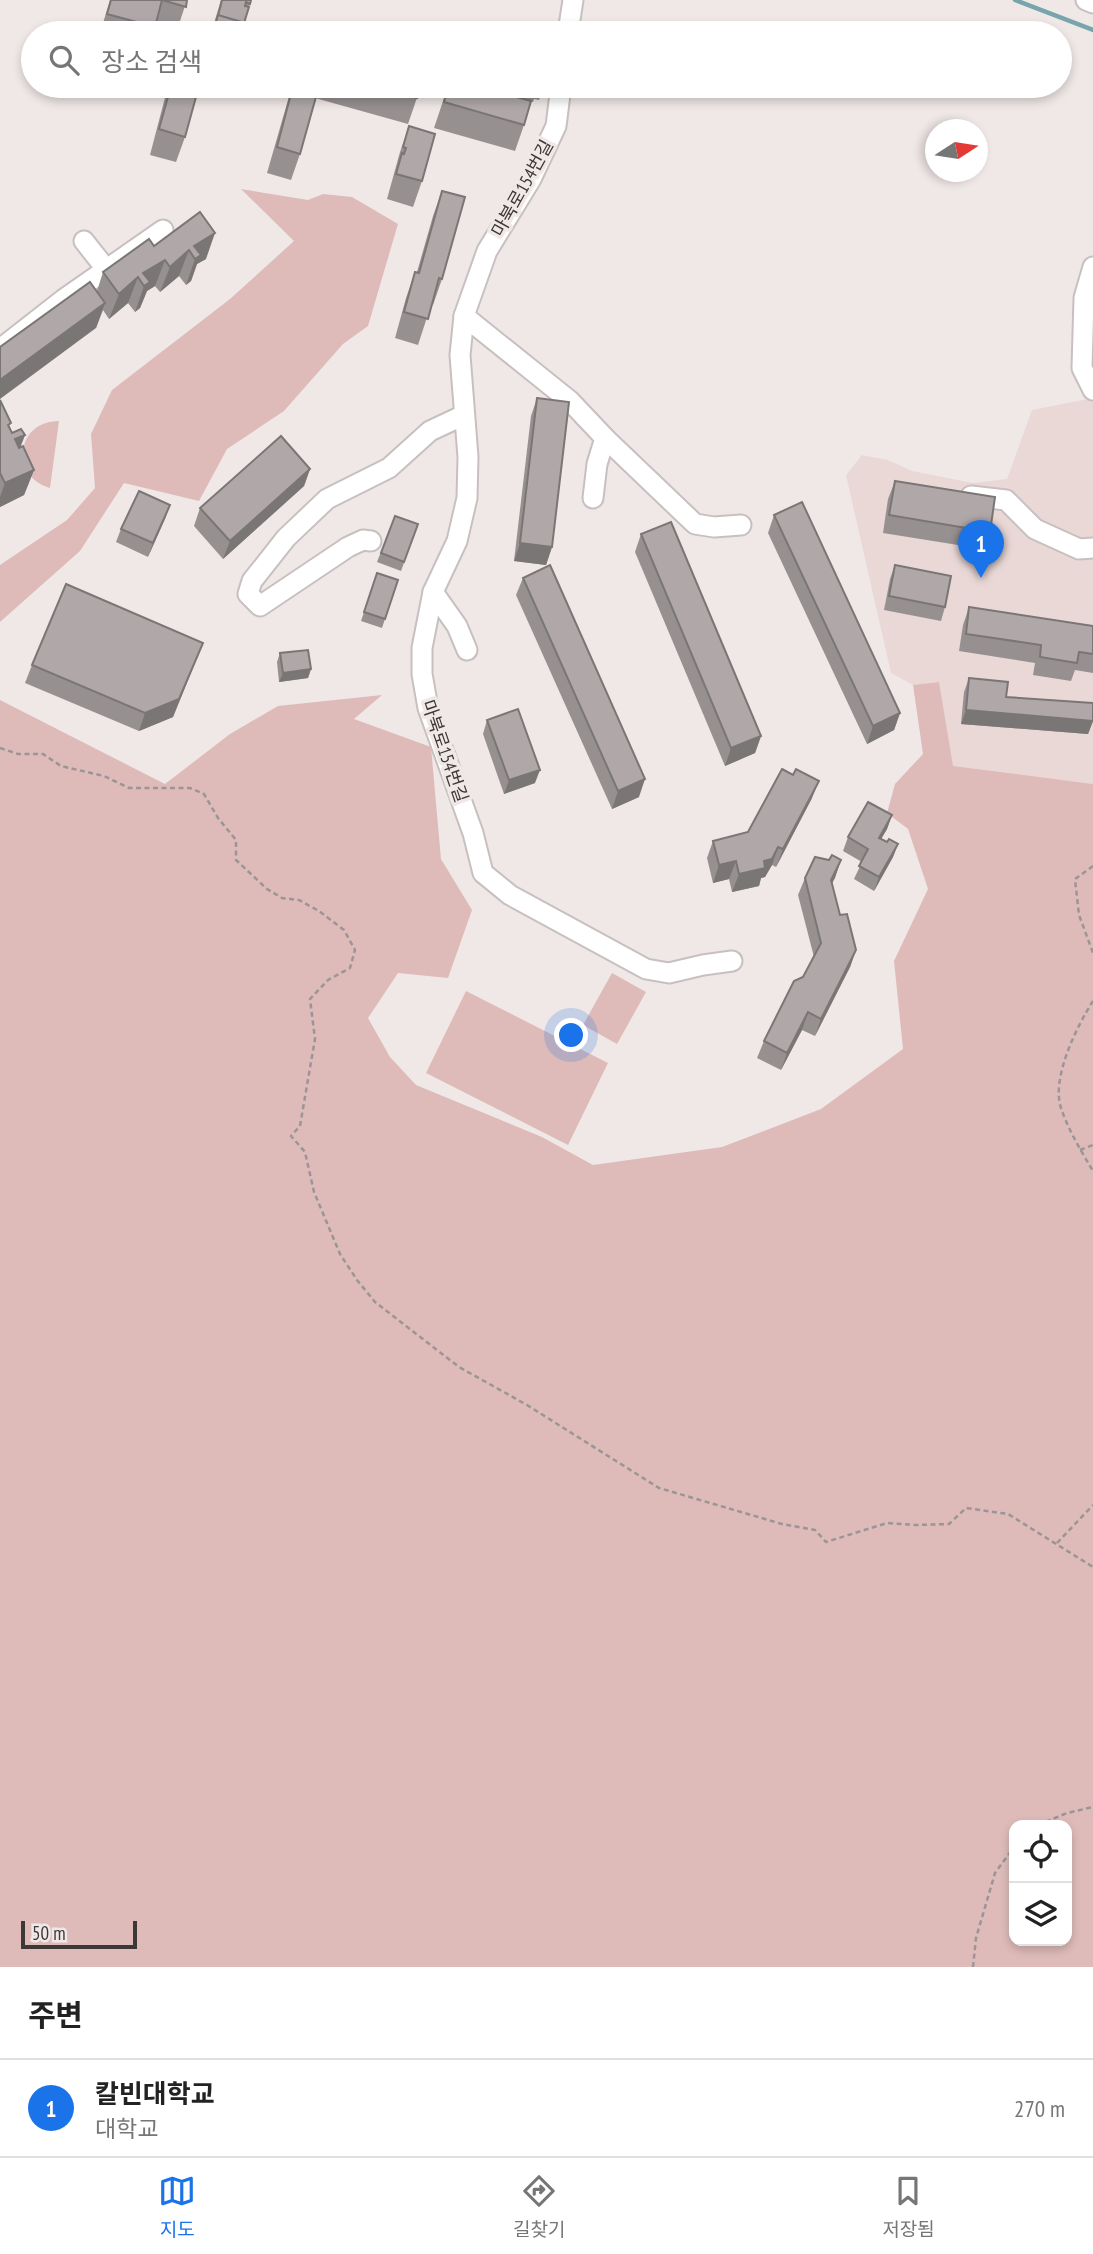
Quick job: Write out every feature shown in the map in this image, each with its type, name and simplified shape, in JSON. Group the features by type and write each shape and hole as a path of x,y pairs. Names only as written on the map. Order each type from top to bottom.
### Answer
{"street":[{"path":"570,21 573,0"},
{"path":"1086,0 1093,2"},
{"name":"마북로154번길","path":"560,98 556,126 531,179 487,251 464,316 460,355 468,457 467,498 457,541 433,592 422,648 422,674 428,708 473,833 482,873 510,895 646,969 669,973 732,961"},
{"path":"0,349 106,269 163,230"},
{"path":"84,241 106,269"},
{"path":"1093,267 1084,298 1082,368 1093,390"},
{"path":"464,316 570,401 695,524 714,527 741,525"},
{"path":"371,541 363,540 348,547 260,606 248,594 252,581 286,538 327,499 389,468 430,431 464,415"},
{"path":"593,498 597,464 605,438"},
{"path":"953,494 1006,500 1035,529 1079,550 1093,548"},
{"path":"433,592 457,626 467,650"}],"path":[{"path":"0,748 18,754 43,754 61,765 104,776 129,788 190,788 204,794 218,818 236,840 236,860 244,868 267,889 282,898 299,900 344,930 355,950 350,968 328,979 310,999 315,1039 300,1126 291,1136 305,1152 314,1192 340,1254 358,1280 375,1302 459,1367 527,1405 659,1488 782,1524 815,1530 826,1542 887,1523 949,1524 966,1508 1008,1514 1093,1567"},
{"path":"1093,866 1075,879 1079,915 1093,953"},
{"path":"1093,1001 1079,1021 1060,1078 1060,1106 1093,1171"},
{"path":"1080,1150 1093,1145"},
{"path":"1057,1543 1093,1505"},
{"path":"1050,1820 1093,1807"},
{"path":"973,1967 976,1938 995,1873 1009,1854"}],"shaded area":[{"path":"241,189 308,200 323,194 352,197 398,224 368,326 343,344 284,411 227,449 199,501 124,483 80,551 0,622 0,565 67,520 95,488 91,434 112,390 230,299 294,241"},
{"path":"1093,398 1093,784 952,766 939,682 913,685 891,673 846,475 862,455 888,460 912,471 973,483 1007,479 1032,410"},
{"path":"59,421 50,488 37,482 28,473 23,450 26,439 33,430 44,423"},
{"path":"939,682 953,766 1093,784 1093,1967 0,1967 0,700 165,784 230,734 278,706 382,695 354,719 431,747 441,859 472,910 448,978 398,973 368,1018 390,1057 416,1085 542,1137 593,1165 722,1147 821,1109 903,1049 894,961 928,889 908,829 887,813 895,784 923,754 913,685"},
{"path":"612,973 646,992 617,1044 583,1025"},
{"path":"466,991 608,1063 568,1145 426,1073"}],"building":[{"path":"111,0 162,0 157,21 133,21 107,14"},
{"path":"162,0 187,0 186,7"},
{"path":"222,0 251,0 250,4 246,2 245,6 249,7 245,21 218,16"},
{"path":"218,15 238,21 216,21"},
{"path":"168,98 196,98 185,137 159,129"},
{"path":"290,98 316,98 300,154 277,147"},
{"path":"445,98 520,98 531,101 524,125 444,102"},
{"path":"409,126 435,134 422,181 396,174 406,148 403,147"},
{"path":"442,191 465,197 428,319 404,312 415,272 419,273"},
{"path":"200,212 215,233 194,246 201,255 195,259 189,250 170,267 165,260 143,273 150,282 144,286 138,277 119,294 103,272 149,239 154,246"},
{"path":"90,282 105,303 0,380 0,347"},
{"path":"537,398 569,402 552,547 520,543"},
{"path":"0,400 11,423 8,425 12,433 21,429 25,435 15,439 19,448 23,446 34,470 5,483 0,473"},
{"path":"281,436 310,469 230,541 200,508"},
{"path":"895,481 995,497 990,532 889,515"},
{"path":"139,491 170,505 153,543 121,529"},
{"path":"802,502 900,713 873,726 774,515"},
{"path":"395,516 418,524 404,562 381,553"},
{"path":"671,522 761,736 731,748 641,534"},
{"path":"550,565 645,779 618,791 523,578"},
{"path":"895,565 951,576 945,607 889,596"},
{"path":"377,573 398,580 385,619 364,612"},
{"path":"66,584 203,643 179,699 145,713 32,665"},
{"path":"969,607 1093,626 1093,654 1079,652 1077,663 1040,657 1041,645 966,634"},
{"path":"308,650 311,669 283,673 280,653"},
{"path":"969,678 1008,682 1006,697 1093,703 1093,721 966,710"},
{"path":"518,709 540,770 509,780 487,720"},
{"path":"782,769 793,775 796,769 819,781 783,849 778,847 772,859 764,861 765,868 739,874 736,861 719,865 713,841 748,832"},
{"path":"868,802 892,815 879,838 898,844 879,877 859,866 868,849 848,837"},
{"path":"832,855 841,860 831,880 840,915 847,914 856,950 821,1019 808,1012 787,1053 764,1041 794,981 803,977 821,943 805,878 815,857 829,860"}],"waterway":[{"path":"1015,0 1070,21"},
{"path":"1072,22 1093,30"}],"place":[{"name":"칼빈대학교","path":"981,578"}]}
